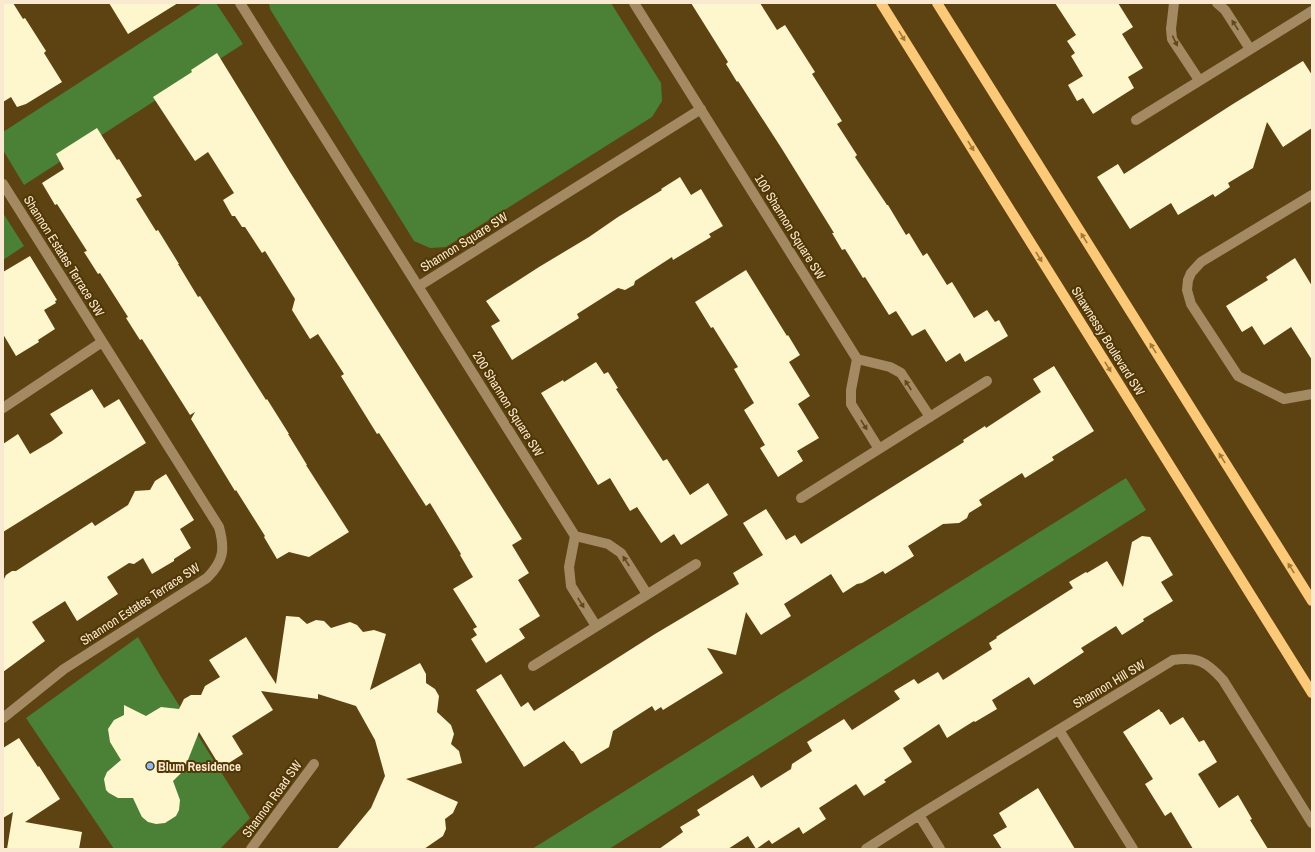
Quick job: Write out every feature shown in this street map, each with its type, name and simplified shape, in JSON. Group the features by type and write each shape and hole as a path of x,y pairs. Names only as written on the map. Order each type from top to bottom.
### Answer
{"main road":[{"name":"Shawnessy Boulevard SW","path":"881,3 1312,693"},
{"path":"938,5 1312,601"}],"street":[{"name":"Shannon Square SW","path":"240,3 419,286 701,109"},
{"path":"634,3 701,109"},
{"path":"1174,3 1170,29 1172,39 1199,80"},
{"path":"1217,3 1225,10 1250,49"},
{"path":"1136,120 1312,11"},
{"name":"100 Shannon Square SW","path":"701,109 857,359"},
{"name":"Shannon Estates Terrace SW","path":"3,184 219,527 223,547 216,569 207,578 64,669 3,718"},
{"path":"1312,195 1201,262 1191,273 1188,280 1187,290 1192,304 1238,376 1284,399 1312,394"},
{"name":"200 Shannon Square SW","path":"419,286 575,536"},
{"path":"3,408 102,342"},
{"path":"879,449 851,404 851,390 857,359 890,367 901,373 930,417"},
{"path":"801,498 987,381"},
{"path":"596,626 571,586 569,567 575,536 608,544 621,553 647,594"},
{"path":"533,666 696,564"},
{"name":"Shannon Hill SW","path":"866,849 1173,660 1186,658 1208,666 1223,680 1312,823"},
{"path":"1059,730 1133,849"},
{"name":"Shannon Road SW","path":"251,849 314,764"},
{"path":"919,815 940,849"}],"green space":[{"path":"202,3 216,3 243,44 24,185 3,150 3,132"},
{"path":"269,3 611,3 661,83 662,101 652,117 446,247 430,248 414,241 270,9"},
{"path":"3,213 24,246 3,260"},
{"path":"1126,478 1146,510 609,849 532,849"},
{"path":"138,637 160,675 250,818 220,849 114,849 26,718"}],"building":[{"path":"3,3 13,3 23,19 25,18 46,51 44,53 62,82 26,104 17,107 11,97 3,102"},
{"path":"109,3 178,3 128,34"},
{"path":"691,3 760,3 777,30 785,25 815,72 812,74 842,121 837,124 857,155 855,157 888,205 906,235 909,233 923,256 927,253 947,285 952,282 974,318 987,310 995,322 999,320 1008,336 965,362 960,353 946,362 925,329 912,336 896,311 889,315 845,249 842,250 832,233 834,233 782,149 738,81 737,82 726,64 728,62"},
{"path":"1055,3 1118,3 1133,27 1122,34 1143,68 1128,77 1134,88 1093,114 1083,98 1077,101 1068,85 1083,76 1071,56 1075,53 1067,41 1076,35"},
{"path":"217,53 290,172 522,539 512,545 529,573 518,580 540,616 519,629 525,638 486,663 471,639 477,635 473,629 477,627 453,589 473,577 460,555 461,554 430,503 426,506 379,433 377,434 341,376 344,374 318,334 310,339 292,310 295,299 265,251 262,253 245,227 242,227 235,216 232,216 223,200 234,193 208,152 195,161 153,97 192,72 191,70"},
{"path":"1303,61 1312,75 1312,128 1283,147 1267,122 1253,168 1228,183 1230,187 1215,197 1213,194 1178,215 1171,203 1130,229 1097,177 1118,164 1124,174"},
{"path":"97,128 117,160 119,159 142,196 136,199 156,231 158,230 198,297 200,296 266,400 267,399 306,465 349,532 309,557 289,552 277,559 264,537 265,536 236,490 235,491 191,419 195,412 190,415 142,339 140,340 126,318 128,317 100,273 98,274 84,252 87,251 57,204 55,205 42,183 64,169 56,154"},
{"path":"680,177 691,195 701,189 723,226 709,234 711,237 673,260 672,257 635,281 634,285 625,290 618,288 577,314 579,318 512,360 491,326 500,321 486,301 589,237"},
{"path":"30,256 57,300 55,301 56,303 44,310 55,329 38,340 39,342 16,356 3,334 3,272"},
{"path":"1295,258 1312,286 1312,360 1291,327 1264,345 1252,326 1242,332 1226,306 1268,280 1266,277"},
{"path":"746,270 800,355 789,362 810,396 798,404 819,438 797,451 803,461 778,477 760,448 765,445 744,410 754,403 734,369 738,367 713,327 711,328 695,302"},
{"path":"596,362 604,374 608,372 618,388 616,389 663,461 667,459 690,495 708,483 728,515 681,545 674,534 661,543 637,507 630,511 610,478 598,485 541,393 563,380 564,382"},
{"path":"1054,366 1094,431 1052,457 1054,460 1025,478 1022,473 979,500 982,505 969,513 967,518 959,523 943,524 908,546 914,556 885,574 883,571 843,593 831,574 784,604 791,616 761,635 746,612 736,655 707,648 723,673 663,710 661,707 655,711 652,706 613,731 609,747 581,764 573,751 564,741 524,767 476,690 501,674 521,707 528,702 534,711 655,634 739,584 733,573 763,555 743,523 766,509 786,540 795,535 801,544 964,442 963,440 985,426 986,428 1041,392 1033,379"},
{"path":"92,389 104,408 119,399 146,443 3,532 3,444 18,434 30,454 52,441 63,433 50,414"},
{"path":"166,474 194,520 180,529 191,548 174,559 174,561 152,574 143,558 134,564 129,563 107,577 118,594 77,621 65,601 32,622 45,641 3,672 3,581 6,575 12,571 16,571 92,522 95,526 128,505 135,491 150,490 155,481"},
{"path":"1142,536 1150,537 1173,575 1161,582 1173,601 1143,619 1144,621 1122,635 1116,626 1081,648 1084,652 1034,685 1029,677 992,700 997,709 947,738 939,724 903,748 912,762 884,780 886,782 864,796 856,784 819,808 826,819 803,834 799,827 772,844 769,840 756,849 748,836 728,849 659,849 683,832 680,827 700,815 697,810 753,775 761,788 791,769 792,764 812,751 807,742 844,719 852,730 900,699 894,691 914,679 918,684 938,672 943,680 992,649 989,643 997,638 996,637 1073,588 1069,582 1086,572 1087,573 1107,561 1123,587 1132,542"},
{"path":"286,616 299,617 307,624 316,620 324,621 331,628 350,622 357,625 363,632 374,630 386,634 370,690 420,663 426,674 426,683 435,689 439,696 437,712 451,725 454,734 451,744 459,751 462,763 406,779 458,802 453,813 445,819 446,829 443,836 424,849 337,849 371,808 385,776 375,740 356,706 318,694 318,699 261,691 273,710 232,736 243,754 221,768 199,732 184,770 173,781 180,800 179,810 176,816 165,823 156,824 148,822 142,817 133,798 118,798 106,790 104,779 107,772 121,760 110,742 108,729 114,720 124,715 124,705 146,716 161,707 179,709 184,699 191,695 201,695 205,686 220,677 209,660 246,637 276,684"},
{"path":"1159,709 1170,725 1183,717 1199,742 1204,740 1217,762 1198,774 1219,808 1238,795 1252,819 1250,820 1268,849 1193,849 1171,812 1165,816 1145,784 1153,779 1123,732"},
{"path":"19,738 60,799 25,822 82,832 79,849 7,849 13,812 3,818 3,748"},
{"path":"1038,788 1075,849 1002,849 993,835 1007,827 999,813"}],"place":[{"name":"Blum Residence","path":"150,766"}]}
